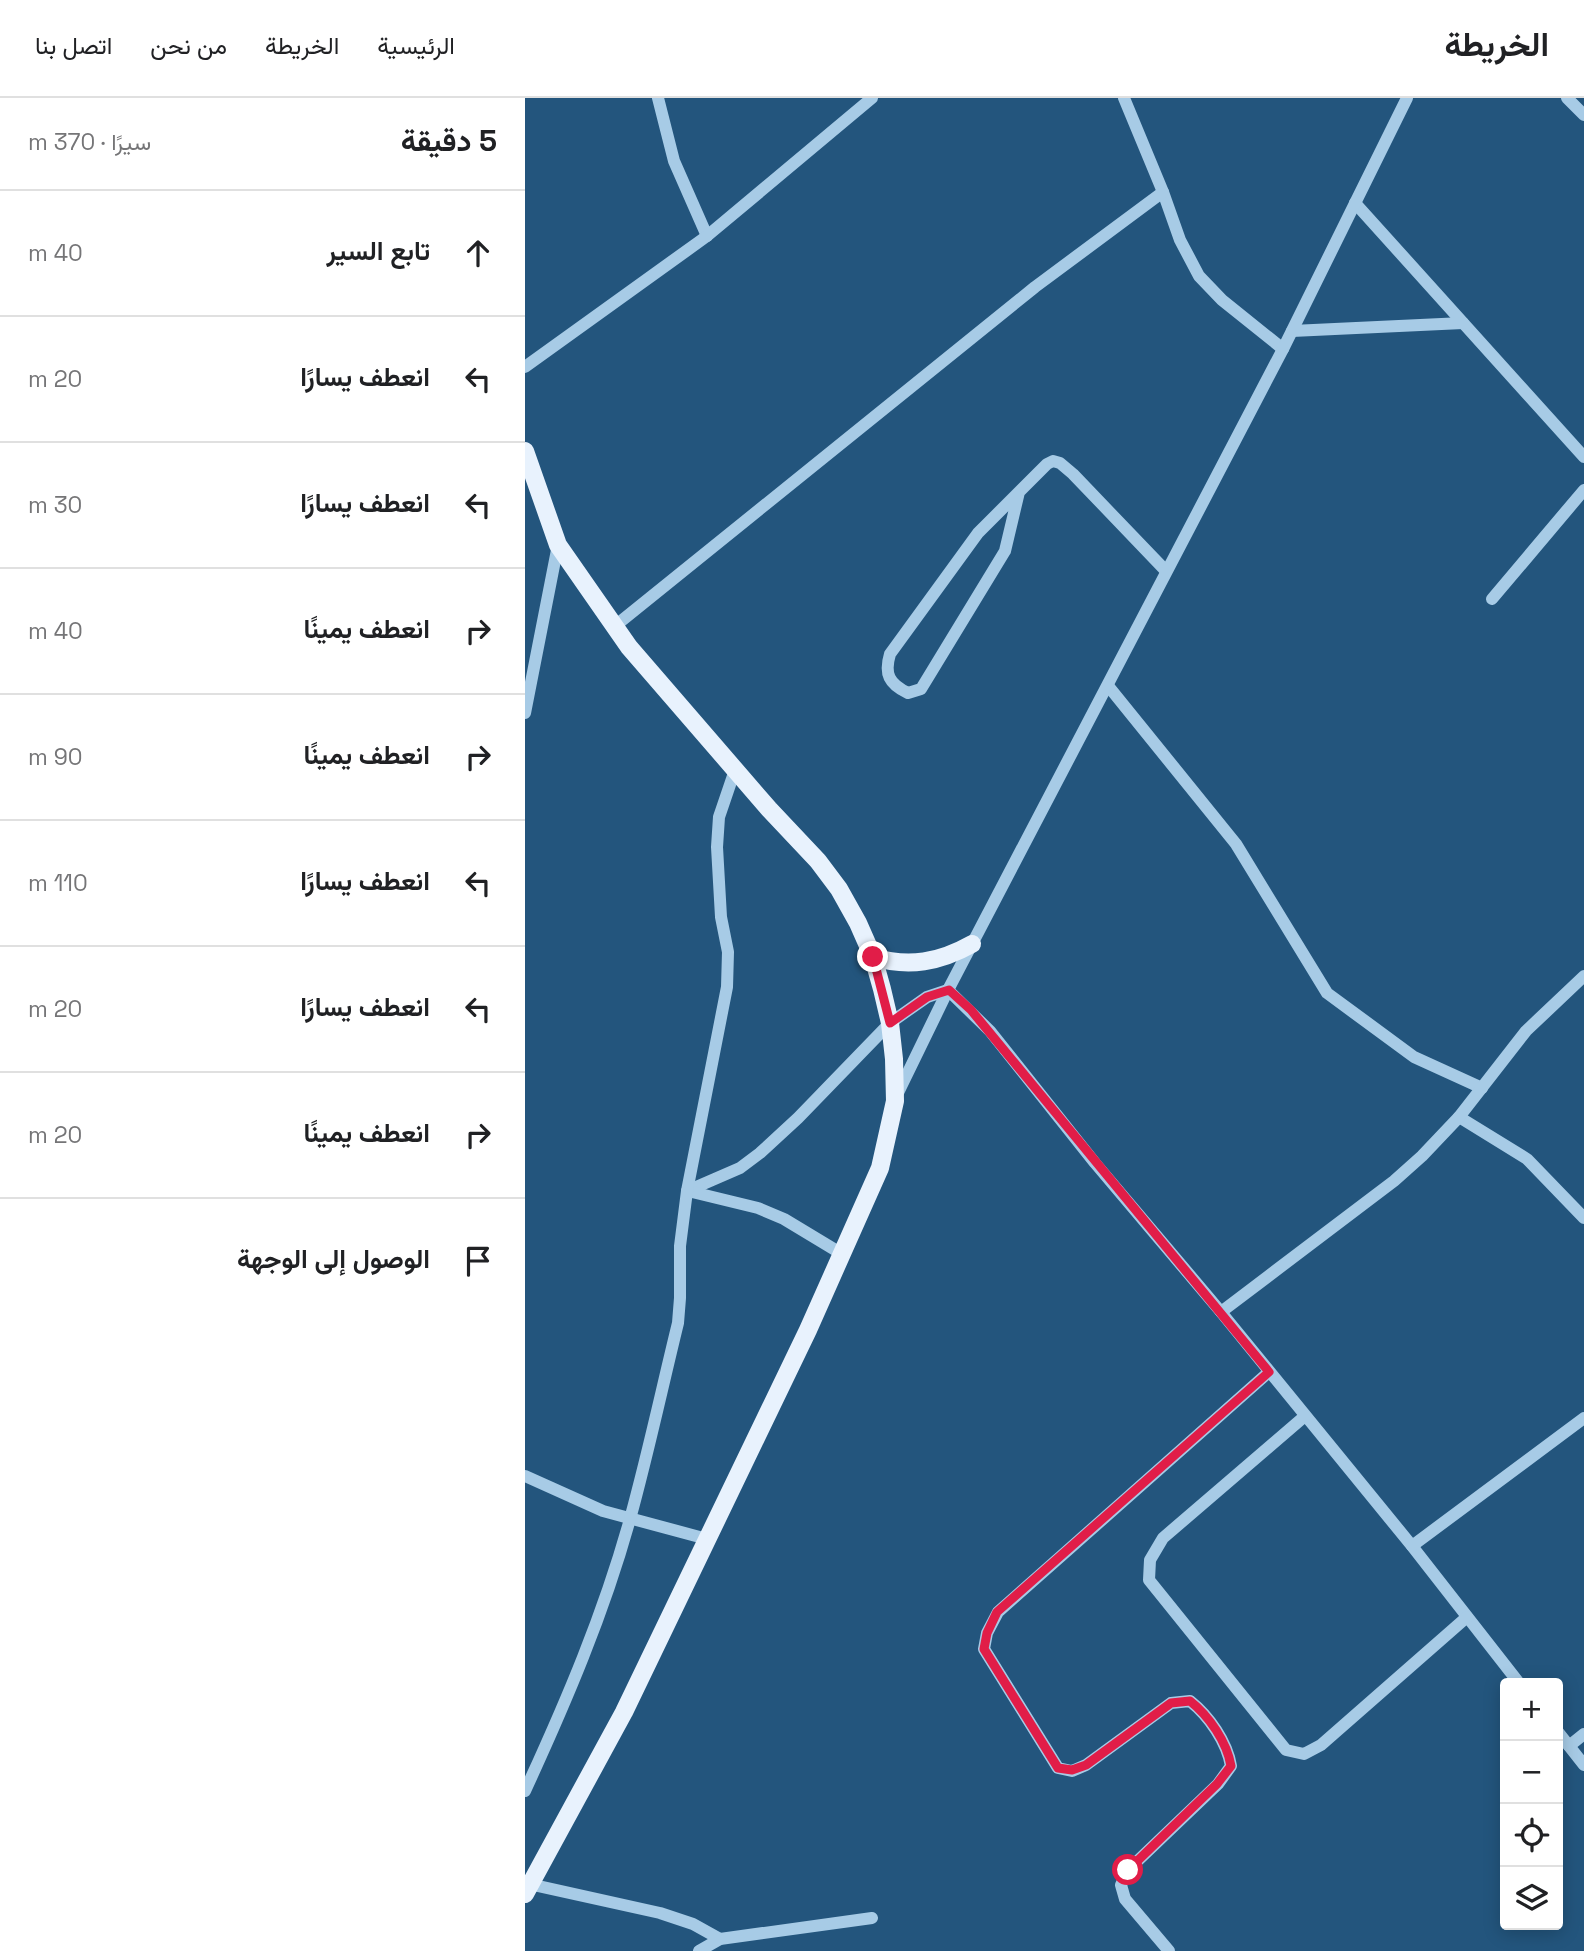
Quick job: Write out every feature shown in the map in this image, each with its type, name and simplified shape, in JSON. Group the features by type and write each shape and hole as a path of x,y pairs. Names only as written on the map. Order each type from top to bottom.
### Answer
{"main road":[{"path":"525,451 558,545 615,626 734,769 818,860 845,900 873,957 890,1023 895,1101 880,1168 842,1254 624,1712 527,1887"},
{"path":"873,957 889,962 925,963 957,953 972,944"}],"street":[{"path":"658,98 674,161 707,236"},
{"path":"525,367 707,236 872,98"},
{"path":"1123,98 1163,192 1180,240 1199,276 1222,300 1283,349"},
{"path":"895,1101 972,944 1109,687 1166,571 1283,349 1407,98"},
{"path":"1567,98 1584,115"},
{"path":"615,626 1035,286 1163,192"},
{"path":"1355,203 1584,457"},
{"path":"1292,331 1463,323"},
{"path":"1019,492 1005,551 921,689 908,693 897,688 890,679 886,666 890,654 978,533 1019,492 1047,464 1053,461 1060,463 1073,474 1166,571"},
{"path":"1492,599 1584,490"},
{"path":"525,713 558,545"},
{"path":"1109,687 1236,844 1327,993 1414,1057 1482,1088"},
{"path":"525,1791 592,1634 630,1518 678,1323 680,1246 687,1191 727,988 728,953 721,917 717,847 719,817 734,769"},
{"path":"1221,1312 1394,1181 1459,1117 1526,1031 1584,976"},
{"path":"687,1191 740,1168 768,1146 890,1023 927,997 949,990"},
{"path":"949,990 990,1031 1095,1163 1412,1546 1516,1678"},
{"path":"1459,1117 1527,1159 1584,1218"},
{"path":"687,1191 758,1208 784,1219 842,1254"},
{"path":"1169,1951 1125,1899 1121,1885 1128,1870 1217,1784 1231,1766 1229,1751 1201,1710 1190,1701 1171,1703 1086,1765 1072,1770 1058,1768 984,1649 987,1633 997,1612 1269,1372"},
{"path":"1305,1416 1163,1538 1150,1560 1149,1580 1286,1750 1304,1754 1321,1745 1467,1617"},
{"path":"1412,1546 1558,1440 1584,1418"},
{"path":"525,1476 582,1503 707,1539"},
{"path":"1569,1746 1584,1734"},
{"path":"1563,1738 1584,1765"},
{"path":"527,1887 660,1913 693,1924 720,1939"},
{"path":"699,1951 720,1939 872,1918"}],"route":[{"path":"873,957 890,1023 927,997 949,990 971,1010 1269,1372 997,1612 987,1633 984,1649 1058,1768 1072,1770 1086,1765 1171,1703 1190,1701 1201,1710 1229,1751 1231,1766 1217,1784 1128,1870"}]}
